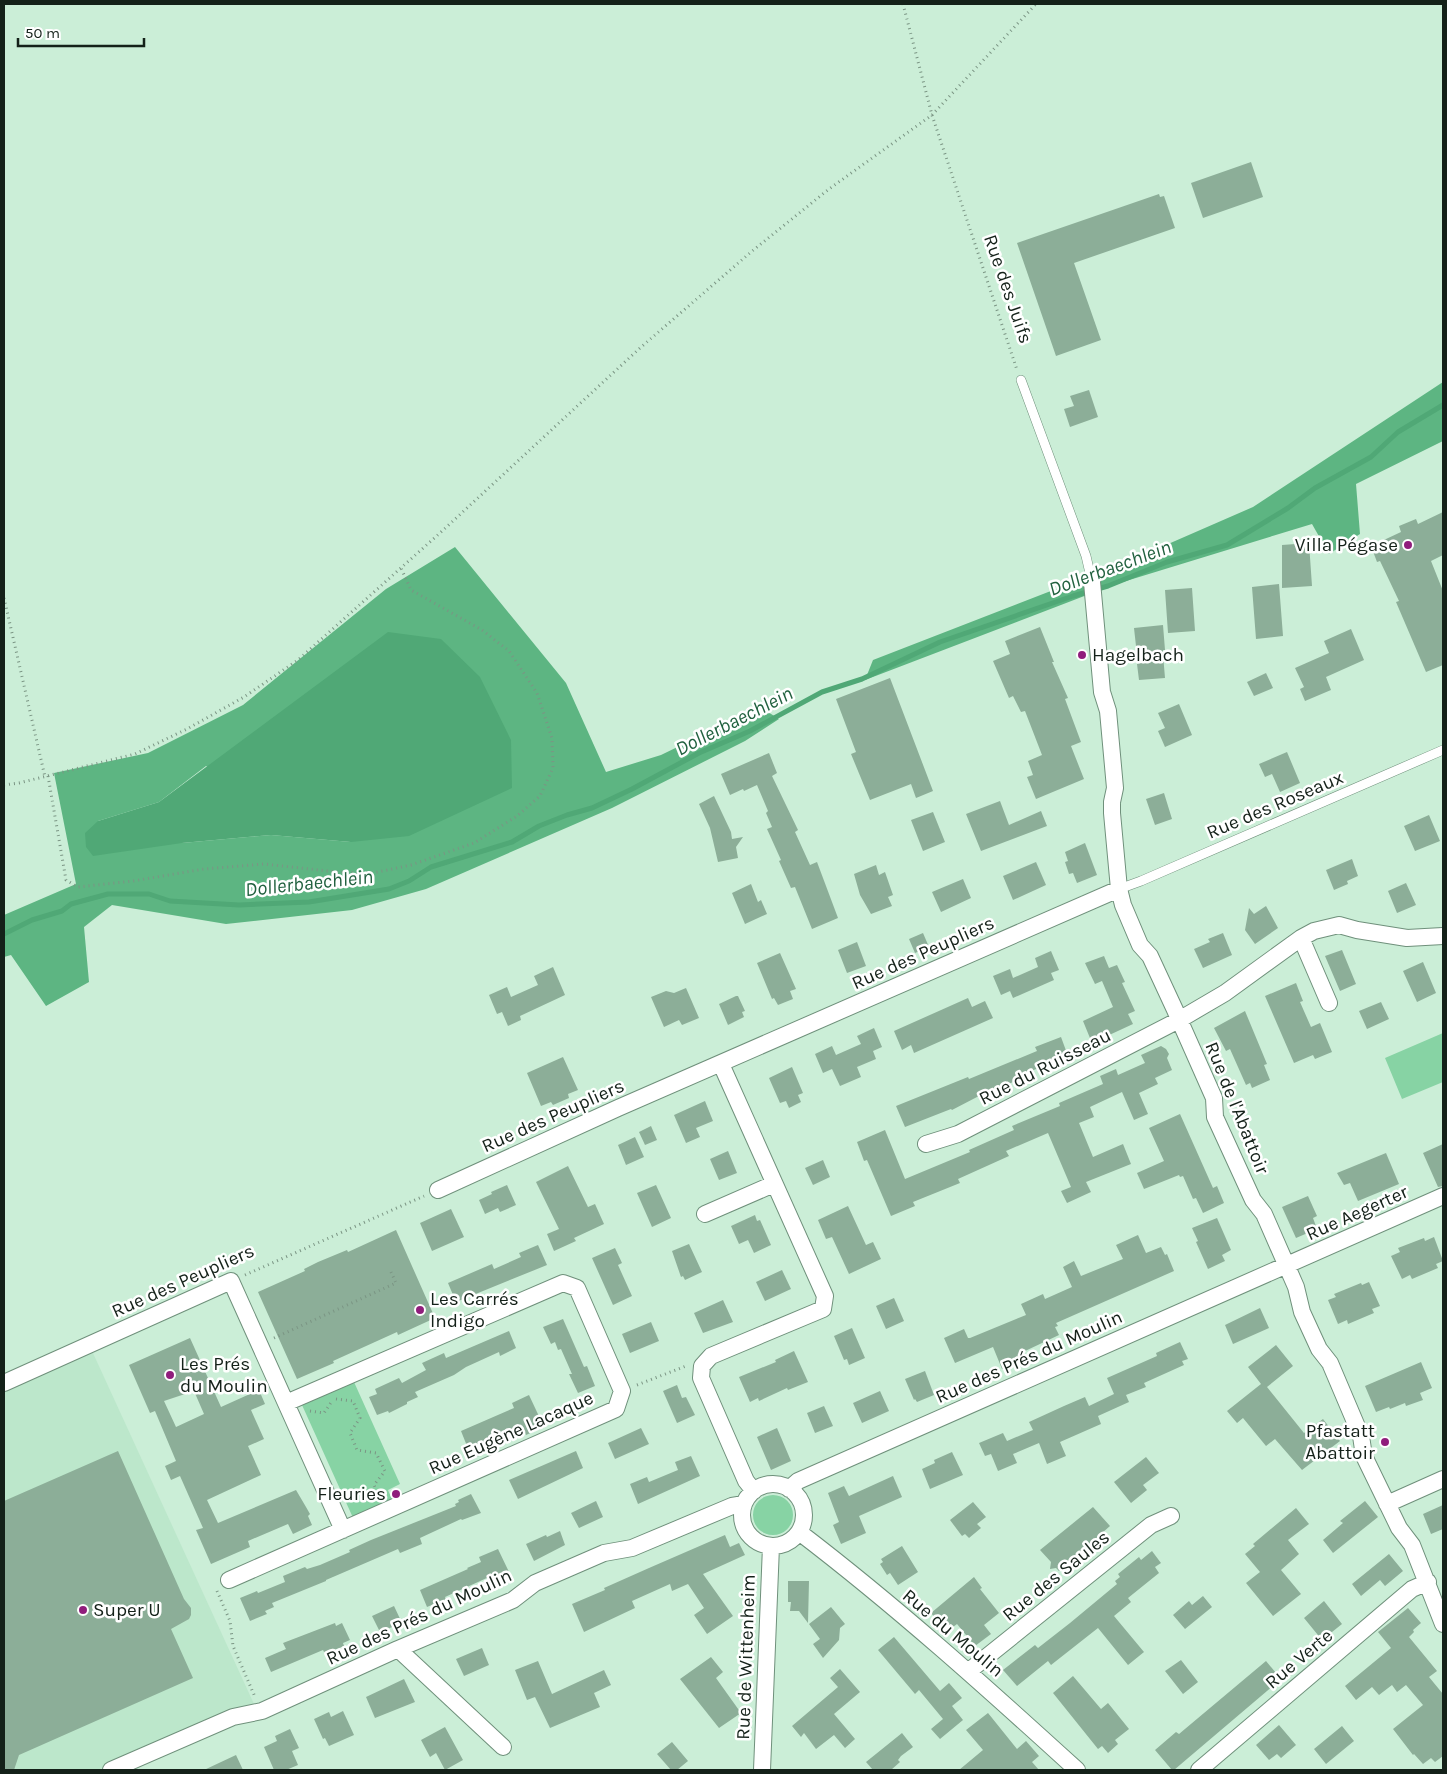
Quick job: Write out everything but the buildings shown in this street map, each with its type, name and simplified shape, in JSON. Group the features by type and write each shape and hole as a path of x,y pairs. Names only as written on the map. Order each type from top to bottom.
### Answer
{"street":[{"name":"Rue de l'Abattoir","path":"1092,582 1102,692 1108,711 1115,788 1112,802 1119,889 1123,905 1140,945 1150,956 1214,1098 1215,1117 1253,1200 1264,1214 1296,1288 1302,1312 1319,1349 1330,1363 1361,1436 1364,1456 1398,1528 1412,1545 1443,1624"},
{"name":"Rue des Peupliers","path":"438,1190 1119,889"},
{"name":"Rue du Ruisseau","path":"926,1144 958,1134 1179,1020 1225,993 1301,938 1314,931 1339,925 1407,938 1443,936"},
{"path":"1301,938 1329,1003"},
{"path":"721,1064 824,1296 823,1309 711,1356 702,1366 702,1378 746,1481 754,1491"},
{"path":"705,1214 774,1184"},
{"name":"Rue Aegerter","path":"1287,1266 1443,1196"},
{"name":"Rue des Prés du Moulin","path":"789,1489 798,1481 812,1474 1287,1266"},
{"name":"Rue des Peupliers","path":"4,1382 231,1281"},
{"path":"231,1281 343,1530"},
{"path":"286,1403 563,1283 577,1288 622,1391"},
{"name":"Rue Eugène Lacaque","path":"229,1580 616,1409 622,1391"},
{"path":"1387,1504 1443,1479"},
{"path":"771,1484 789,1489 797,1495 802,1504 804,1513 803,1523 799,1532 794,1539 787,1543 771,1546 761,1544 747,1532 743,1523 744,1504 754,1491 762,1486 771,1484"},
{"name":"Rue des Prés du Moulin","path":"111,1770 130,1767 232,1717 262,1711 398,1649 513,1600 535,1583 604,1553 632,1548 732,1506 744,1504"},
{"name":"Rue des Saules","path":"969,1671 1151,1525 1171,1516"},
{"name":"Rue du Moulin","path":"799,1532 826,1552 969,1671 1077,1770"},
{"name":"Rue de Wittenheim","path":"762,1770 771,1546"},
{"name":"Rue Verte","path":"1199,1770 1412,1590 1428,1582"},
{"path":"398,1649 504,1747"}],"lane":[{"path":"1021,380 1086,556 1092,582"},
{"name":"Rue des Roseaux","path":"1119,889 1443,750"}],"path":[{"name":"Rue des Juifs","path":"903,4 932,115 1021,380"},
{"path":"4,785 19,784 135,754 187,729 244,697 298,660 640,348 751,252 829,189 932,115 1036,4"},
{"path":"4,598 46,776 66,880 78,886 133,881 204,869 264,864 337,872 373,873 411,865 474,843 517,816 540,796 553,768 552,738 536,693 509,651 482,630 411,590 401,568"},
{"name":"Rue des Peupliers","path":"231,1281 438,1190"},
{"path":"259,1345 396,1283 391,1272"},
{"path":"622,1391 683,1366 702,1366"},
{"path":"286,1403 304,1410 324,1413 334,1398 353,1401 360,1418 350,1433 357,1450 376,1453 385,1471 374,1485 386,1511"},
{"path":"229,1580 215,1586 230,1621 233,1646 262,1711"}],"shaded area":[{"path":"1443,382 1443,441 1356,484 1360,534 1329,554 1312,524 1113,585 865,680 873,660 1074,582 1134,567 1159,548 1253,507"},
{"path":"455,547 566,683 606,772 661,755 760,707 779,719 745,741 612,808 426,889 352,910 226,924 112,905 84,927 89,982 46,1006 11,955 4,957 4,915 76,884 54,773 148,753 243,705 386,589","holes":["206,766 351,842 271,835 182,843 98,821 159,802"]},
{"path":"388,632 441,639 480,677 511,740 512,788 409,836 351,842 271,835 182,843 93,856 86,847 85,833 98,821 159,802"},
{"path":"1443,1033 1443,1082 1402,1099 1385,1058"},
{"path":"87,1340 254,1704 98,1770 4,1770 4,1375"},
{"path":"354,1382 400,1484 388,1490 393,1502 354,1520 302,1405"},
{"path":"777,1495 784,1498 790,1504 793,1515 792,1523 784,1532 777,1535 769,1535 762,1532 754,1523 753,1511 756,1504 765,1496"}],"waterway":[{"name":"Dollerbaechlein","path":"4,934 32,920 62,911 71,904 108,894 149,894 170,901 239,905 309,902 389,889 409,881 431,867 512,842 539,826 592,808 699,753 750,731 822,692 862,679 940,642 1073,596 1108,586 1167,562 1227,545 1288,508 1315,488 1371,457 1398,432 1443,405"}],"place":[{"name":"Villa Pégase","path":"1408,545"},
{"name":"Hagelbach","path":"1082,655"},
{"name":"Les Carrés Indigo","path":"420,1310"},
{"name":"Les Prés du Moulin","path":"170,1375"},
{"name":"Pfastatt Abattoir","path":"1385,1442"},
{"name":"Fleuries","path":"396,1494"},
{"name":"Super U","path":"83,1610"}]}
